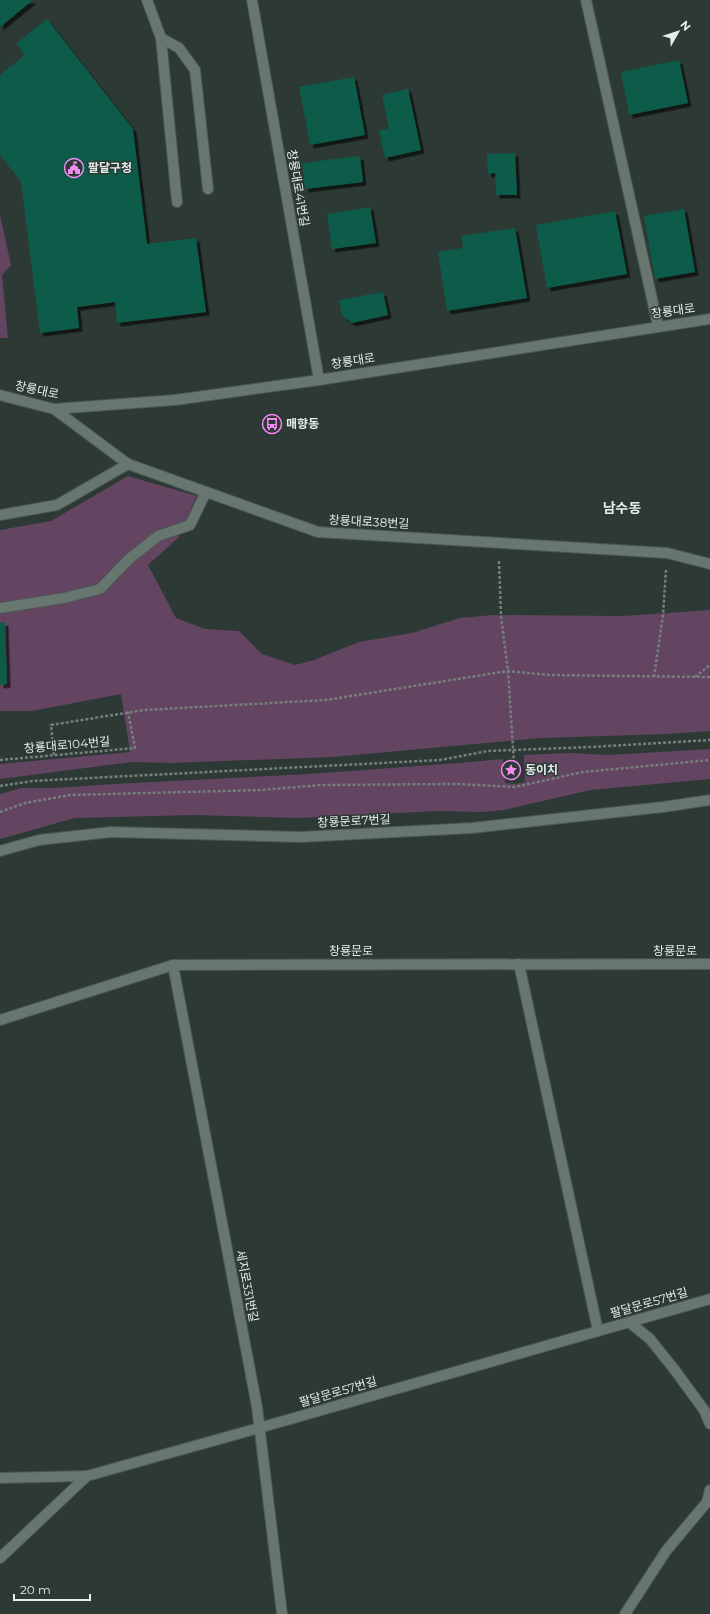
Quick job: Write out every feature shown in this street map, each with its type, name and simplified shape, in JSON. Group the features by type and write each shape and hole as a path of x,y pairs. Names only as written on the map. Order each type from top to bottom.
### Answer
{"street":[{"path":"147,0 161,38 177,202"},
{"name":"창룡대로41번길","path":"252,0 319,380"},
{"path":"586,0 658,326"},
{"path":"161,38 179,48 194,70 208,189"},
{"name":"창룡대로","path":"0,395 54,409 175,400 319,380 710,319"},
{"name":"창룡대로38번길","path":"54,409 128,464 318,532 667,553 710,564"},
{"path":"0,515 57,505 128,464"},
{"path":"0,608 64,598 100,589 129,559 158,536 190,525 206,492"},
{"name":"창룡문로7번길","path":"0,851 39,840 111,832 301,837 472,828 663,807 710,800"},
{"path":"519,964 598,1331"},
{"name":"창룡문로","path":"0,1020 173,965 710,964"},
{"name":"세지로331번길","path":"173,965 257,1407 282,1614"},
{"name":"팔달문로57번길","path":"0,1558 87,1476 710,1299"},
{"path":"629,1322 650,1339 704,1410 710,1424"},
{"path":"0,1478 87,1476"},
{"path":"625,1614 666,1551 708,1502 710,1490"}],"path":[{"path":"498,543 500,616 508,671 515,778"},
{"path":"654,677 663,615 667,553"},
{"path":"694,678 710,665"},
{"path":"54,755 51,725 144,710 326,700 508,671 549,676 710,677"},
{"name":"창룡대로104번길","path":"0,760 135,748 128,712"},
{"path":"0,786 32,781 117,775 280,769 440,760 488,751 591,748 710,740"},
{"path":"0,812 25,803 70,795 262,790 320,785 455,784 515,787 583,772 710,760"}],"shaded area":[{"path":"0,215 11,265 2,275 8,338 0,338"},
{"path":"128,476 197,496 178,538 148,565 176,618 205,629 239,631 262,654 295,665 314,660 359,642 412,633 460,618 493,615 624,616 710,610 710,731 667,734 541,738 333,757 171,763 132,762 0,779 0,764 130,752 121,694 32,711 0,711 0,530 51,521"},
{"path":"710,749 710,779 591,790 504,810 482,812 437,811 301,818 194,815 75,818 0,839 0,794 22,788 55,788 309,774 503,759 505,783 516,784 525,782 524,755 569,753 608,755"}],"building":[{"path":"0,0 33,0 0,27"},
{"name":"팔달구청","path":"47,19 133,129 147,244 196,238 206,312 117,323 115,302 77,307 79,328 40,333 21,182 0,155 0,75 25,55 16,44"},
{"path":"679,60 688,103 629,115 621,72"},
{"path":"354,77 365,135 310,145 299,87"},
{"path":"408,89 421,150 385,158 379,131 389,128 382,95"},
{"path":"515,153 517,195 496,195 495,173 488,174 487,154"},
{"path":"360,156 363,182 305,189 302,163"},
{"path":"370,207 376,243 332,249 327,214"},
{"path":"684,209 695,272 655,279 644,216"},
{"path":"615,211 627,274 547,288 536,225"},
{"path":"515,228 527,298 447,311 438,252 463,248 461,236"},
{"path":"383,292 388,315 352,323 342,315 339,300"},
{"path":"5,622 7,684 0,685 0,623"}],"place":[{"name":"팔달구청","path":"74,168"},
{"name":"매향동","path":"272,424"},
{"name":"동이치","path":"511,770"}],"district":[{"name":"남수동","path":"622,508"}]}
